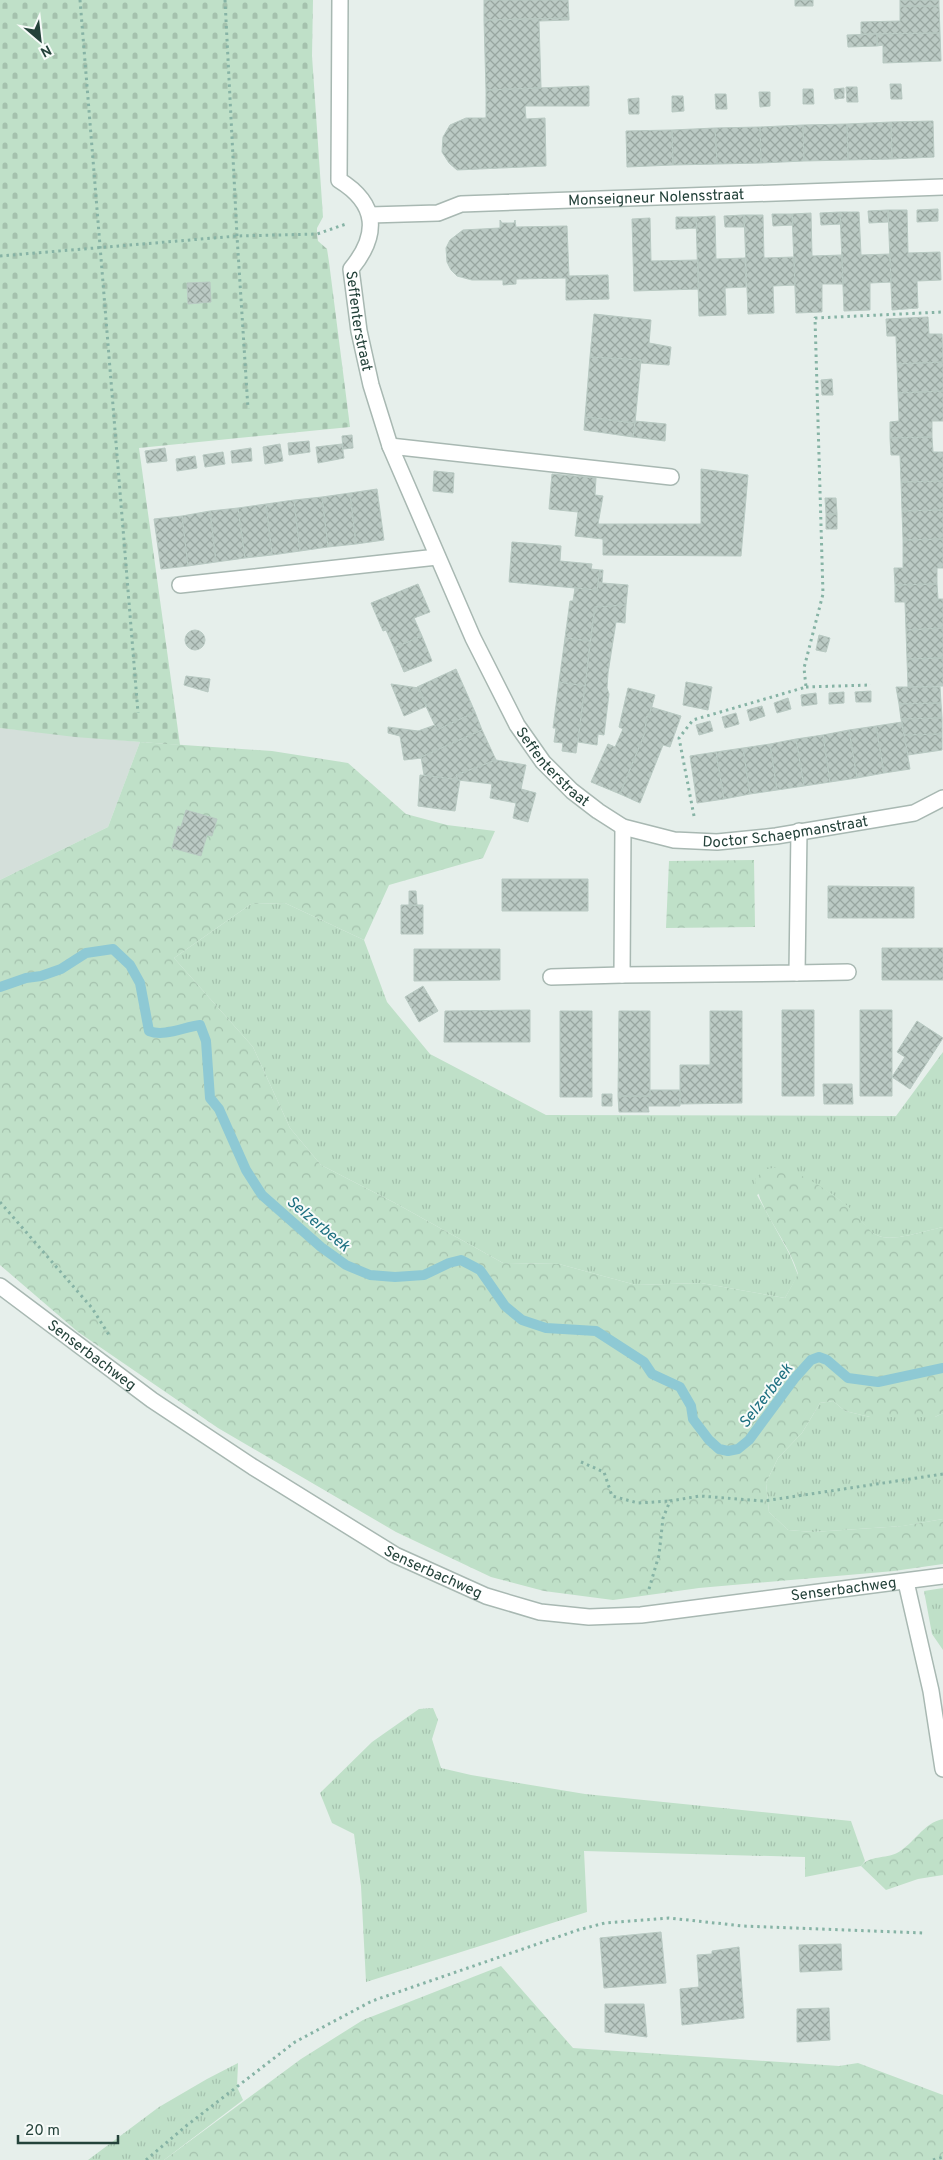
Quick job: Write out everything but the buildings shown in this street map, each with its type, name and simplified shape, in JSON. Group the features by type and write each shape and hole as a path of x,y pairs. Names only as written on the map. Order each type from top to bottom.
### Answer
{"street":[{"path":"340,0 339,180 354,189 363,200 370,215"},
{"name":"Monseigneur Nolensstraat","path":"370,215 438,213 461,204 943,187"},
{"name":"Seffenterstraat","path":"370,215 368,246 351,269 359,331 371,385 390,446 473,638 517,725 543,762 572,791 598,811 623,826"},
{"path":"390,446 672,477"},
{"path":"180,585 437,557"},
{"name":"Doctor Schaepmanstraat","path":"623,826 674,840 717,842 914,813 943,798"},
{"path":"622,975 623,826"},
{"path":"797,973 799,831"},
{"path":"551,977 848,972"},
{"name":"Senserbachweg","path":"0,1286 152,1400 253,1467 395,1555 486,1596 540,1612 589,1617 641,1615 943,1576"},
{"path":"906,1582 931,1691 943,1769"}],"path":[{"path":"80,0 138,713"},
{"path":"224,0 248,409"},
{"path":"0,256 237,236 318,234 370,215"},
{"path":"806,687 804,668 823,594 815,318 943,312"},
{"path":"698,841 679,738 693,720 806,687 872,684"},
{"path":"0,1202 92,1308 112,1339"},
{"path":"581,1462 604,1472 612,1496 638,1503 670,1501 700,1496 764,1501 943,1474"},
{"path":"641,1615 659,1555 663,1518 670,1501"},
{"path":"146,2160 186,2126 296,2042 372,2000 578,1930 605,1923 669,1918 743,1926 923,1933"},
{"path":"933,2160 943,2157"}],"shaded area":[{"path":"0,728 140,742 108,827 0,880"}],"green space":[{"path":"0,0 313,0 312,56 323,217 317,228 317,234 318,241 327,249 350,427 139,448 180,745 75,737 0,728"},
{"path":"140,742 272,751 348,763 406,814 447,825 495,831 483,858 389,885 364,940 285,903 251,904 174,958 253,1047 290,1128 321,1165 395,1203 503,1263 559,1264 636,1285 701,1283 785,1298 798,1274 788,1250 763,1205 755,1180 763,1171 772,1168 784,1169 797,1174 824,1189 847,1205 868,1229 879,1236 902,1237 943,1227 943,1413 935,1417 870,1417 845,1411 833,1401 820,1403 802,1433 778,1458 766,1483 769,1512 788,1530 813,1532 902,1526 943,1519 943,1564 894,1571 699,1588 613,1600 544,1591 491,1577 396,1532 218,1428 78,1332 0,1265 0,880 108,827"},
{"path":"754,860 755,927 666,928 669,861"},
{"path":"285,903 364,940 387,1002 430,1054 546,1115 896,1116 943,1052 943,1227 902,1237 879,1236 871,1232 847,1206 832,1194 790,1172 757,1195 790,1255 798,1275 785,1298 701,1283 636,1285 559,1264 503,1263 395,1203 321,1165 290,1128 253,1047 174,958 251,904"},
{"path":"833,1401 845,1411 870,1417 935,1417 943,1413 943,1519 903,1526 813,1532 788,1530 769,1512 766,1483 778,1458 802,1433 820,1403"},
{"path":"943,1588 943,1650 932,1634 924,1591"},
{"path":"433,1708 438,1720 432,1739 441,1768 471,1775 585,1794 851,1821 865,1861 861,1866 805,1877 805,1857 584,1851 587,1912 366,1982 361,1886 354,1834 332,1823 320,1793 372,1742 419,1709"},
{"path":"943,1819 943,1875 918,1879 886,1890 861,1866 869,1860 897,1853 924,1829"},
{"path":"501,1966 573,2048 839,2066 858,2063 943,2095 943,2160 164,2160 301,2059 363,2020"},
{"path":"238,2063 237,2087 243,2100 164,2160 88,2160 159,2107"}],"waterway":[{"name":"Selzerbeek","path":"0,987 61,969 86,953 113,949 130,965 140,983 149,1031 161,1033 200,1025 206,1041 210,1098 219,1109 246,1170 262,1195 321,1247 346,1265 370,1275 395,1277 424,1275 449,1263 461,1260 480,1270 505,1306 522,1320 546,1328 596,1331 644,1362 652,1374 680,1387 691,1406 693,1419 709,1440 719,1449 728,1451 738,1449 749,1440 794,1379 811,1360 819,1357 827,1360 848,1378 878,1382 943,1368"}]}
